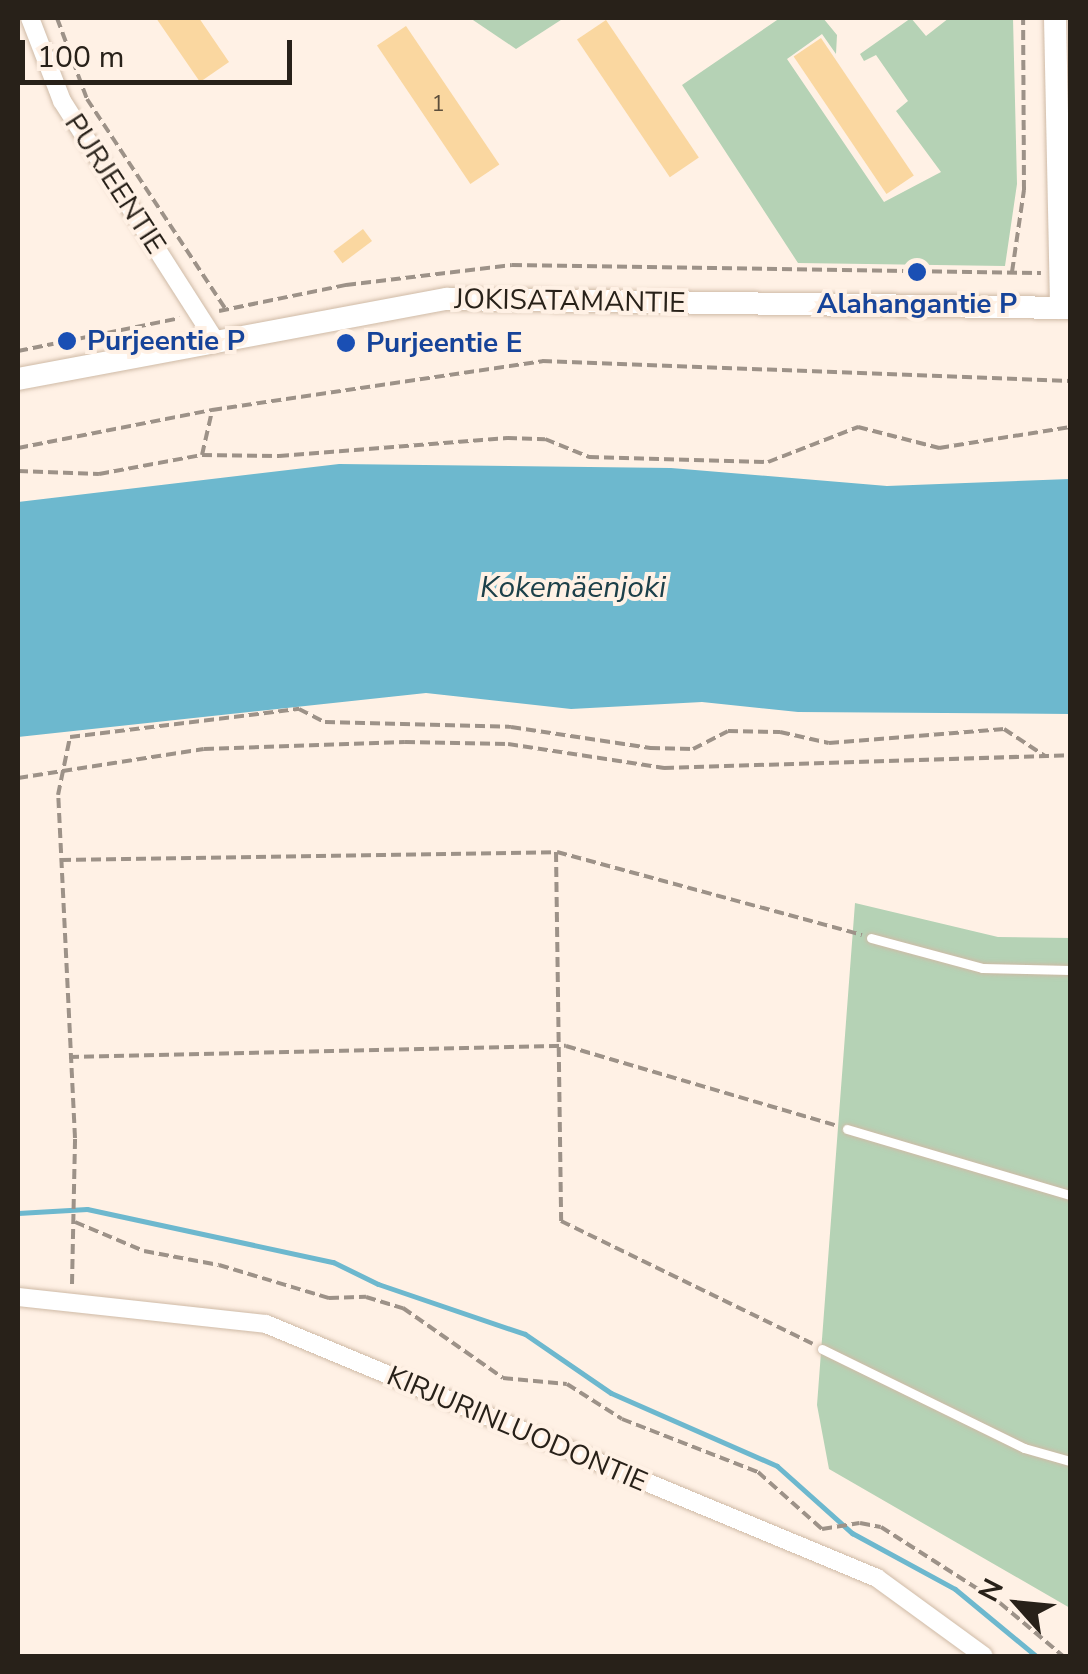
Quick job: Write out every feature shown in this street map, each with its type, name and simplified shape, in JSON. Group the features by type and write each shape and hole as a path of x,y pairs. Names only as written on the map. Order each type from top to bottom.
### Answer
{"street":[{"name":"PURJEENTIE","path":"30,18 62,101 216,342"},
{"path":"1055,18 1066,308"},
{"name":"JOKISATAMANTIE","path":"18,379 448,298 1066,308"},
{"name":"KIRJURINLUODONTIE","path":"18,1298 266,1324 877,1578 984,1656"}],"lane":[{"path":"871,938 982,968 1070,970"},
{"path":"847,1129 1070,1195"},
{"path":"822,1348 1024,1448 1070,1461"}],"path":[{"path":"57,18 87,99 226,310"},
{"path":"1012,273 1024,190 1023,18"},
{"path":"18,448 212,410 542,361 1070,381"},
{"path":"202,455 212,410"},
{"path":"18,471 98,474 202,455 298,455 507,438 545,439 589,456 768,462 858,427 939,448 1070,427"},
{"path":"72,1303 74,1200 60,773 70,737 299,708 325,722 511,726 694,749 728,731 780,732 828,743 1004,729 1045,756"},
{"path":"18,778 204,749 405,742 508,744 664,768 1070,755"},
{"path":"61,860 556,852 871,938"},
{"path":"556,852 561,1221 822,1348"},
{"path":"69,1057 559,1046 847,1129"},
{"path":"74,1222 144,1252 219,1265 329,1298 366,1298 403,1308 503,1378 568,1384 622,1418 718,1452 758,1472 822,1529 853,1524 881,1528 938,1562 1064,1656"}],"green space":[{"path":"470,18 564,18 516,49"},
{"path":"780,18 823,18 837,35 836,54 822,34 787,59 884,202 941,172 896,111 908,101 876,55 864,61 860,54 911,18 926,36 949,18 1013,18 1017,184 1005,266 798,263 682,85"},
{"path":"855,903 998,937 1070,938 1070,1608 829,1469 817,1405"}],"water":[{"name":"Kokemäenjoki","path":"339,464 671,468 887,486 1070,479 1070,714 798,712 702,702 571,709 426,693 18,737 18,502"}],"building":[{"path":"156,18 199,18 229,62 200,82"},
{"path":"606,20 699,158 670,177 577,40"},
{"path":"406,26 499,164 470,184 377,46"},
{"path":"821,38 914,176 886,194 794,56"},
{"path":"363,229 372,241 342,263 333,251"}],"waterway":[{"path":"18,1213 87,1209 333,1262 378,1284 525,1334 611,1393 777,1466 852,1533 955,1589 1036,1656"}],"place":[{"name":"Alahangantie P","path":"917,272"},
{"name":"Purjeentie P","path":"67,341"},
{"name":"Purjeentie E","path":"346,343"}]}
